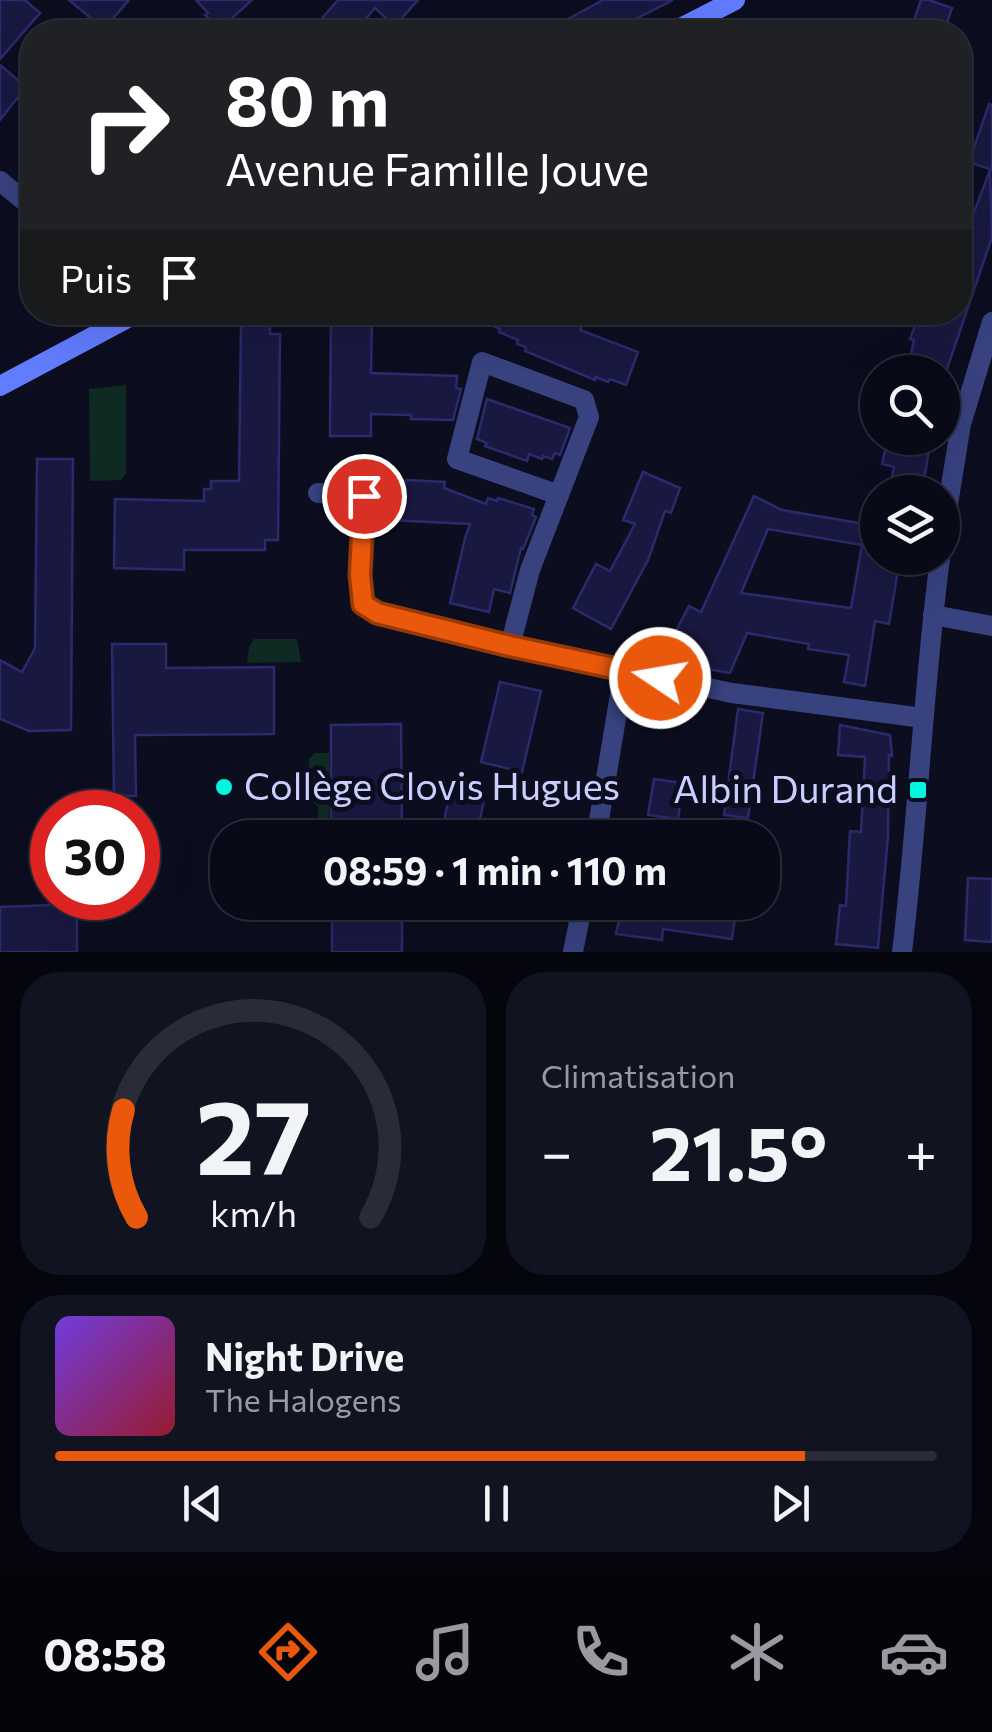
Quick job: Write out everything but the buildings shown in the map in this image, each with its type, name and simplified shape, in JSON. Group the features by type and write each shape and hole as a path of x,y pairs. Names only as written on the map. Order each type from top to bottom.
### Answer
{"main road":[{"path":"696,20 735,0"},
{"path":"0,386 115,325"}],"street":[{"path":"0,181 20,198"},
{"path":"953,475 961,424 983,378 992,322"},
{"path":"510,646 530,570 559,495 588,417 584,400 482,362 457,458 559,495"},
{"path":"318,492 364,496 360,575 363,604 377,613 732,693 923,718"},
{"path":"902,952 938,575"},
{"path":"933,616 992,626"},
{"path":"599,820 624,670"},
{"path":"573,952 579,920"}],"green space":[{"path":"126,385 126,474 121,480 90,481 89,389"},
{"path":"254,639 297,639 301,662 247,663"},
{"path":"315,753 329,753 329,820 317,820 318,807 309,799 309,759"}],"place":[{"name":"Collège Clovis Hugues","path":"224,787"},
{"name":"Albin Durand","path":"918,790"}],"route":[{"path":"364,496 360,575 363,604 377,613 660,678"}]}
